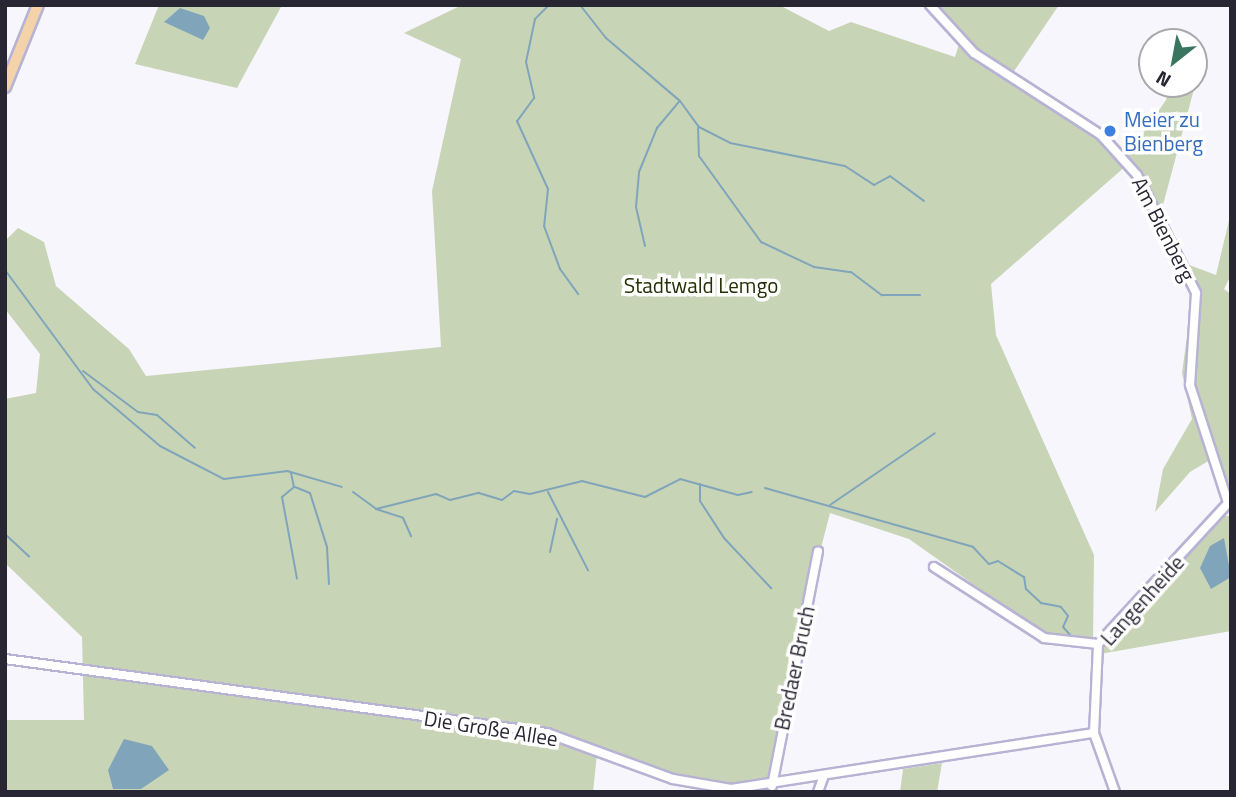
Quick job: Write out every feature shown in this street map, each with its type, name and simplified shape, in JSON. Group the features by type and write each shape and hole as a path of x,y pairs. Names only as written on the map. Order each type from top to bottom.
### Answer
{"main road":[{"path":"5,87 38,5"}],"street":[{"name":"Am Bienberg","path":"930,5 974,53 1106,139 1137,175 1196,293 1189,385 1230,503"},
{"name":"Langenheide","path":"1115,792 1094,733 1098,644 1230,503"},
{"name":"Bredaer Bruch","path":"772,786 818,551"},
{"path":"934,568 1044,638 1098,644"},
{"name":"Die Große Allee","path":"5,659 547,733 673,779 731,789 772,786 1094,733"},
{"path":"818,792 823,778"}],"green space":[{"path":"159,5 281,7 237,88 135,64"},
{"name":"Stadtwald Lemgo","path":"462,5 779,5 829,31 851,22 955,57 959,44 1102,140 1127,165 991,284 996,335 1094,555 1093,642 1045,635 909,539 830,513 786,684 771,781 751,787 698,783 597,754 593,792 5,792 5,720 84,720 82,637 5,563 5,399 36,393 40,354 5,309 5,241 18,228 44,242 56,286 129,349 146,376 441,347 432,191 461,59 404,33"},
{"path":"934,5 1059,5 1012,74 975,52"},
{"path":"1192,98 1163,205 1154,208 1127,157 1166,100"},
{"path":"1231,212 1231,275 1224,289 1231,294 1231,496 1206,428 1199,425 1210,460 1190,472 1155,512 1163,469 1192,419 1182,373 1192,300 1198,298 1184,263 1216,275"},
{"path":"1224,516 1231,516 1231,631 1100,654 1103,644"},
{"path":"942,763 937,792 900,792 903,769"}],"water":[{"path":"180,8 204,16 210,28 203,40 164,22"},
{"path":"1224,538 1231,577 1211,589 1200,568 1210,546"},
{"path":"124,739 152,746 169,770 141,789 113,789 108,770"}],"waterway":[{"path":"549,5 535,19 526,62 534,98 517,121 548,189 544,226 560,269 578,294"},
{"path":"580,5 606,38 680,101 699,127 730,143 845,166 874,185 890,176 924,201"},
{"path":"645,246 636,207 639,172 657,128 680,101"},
{"path":"698,128 699,156 761,242 814,267 851,272 882,295 920,295"},
{"path":"5,270 93,389 160,446 224,479 287,471 342,487"},
{"path":"83,371 138,412 157,415 195,448"},
{"path":"830,505 935,433"},
{"path":"291,473 294,487 282,497 297,579"},
{"path":"353,492 376,509 436,494 450,500 479,493 502,500 514,491 530,494 582,481 645,497 680,479 738,495 752,492"},
{"path":"700,484 700,501 724,538 771,588"},
{"path":"295,487 310,493 327,547 329,584"},
{"path":"765,488 973,547 989,564 998,561 1024,577 1026,589 1041,603 1061,607 1068,616 1063,627 1072,637"},
{"path":"548,492 588,570"},
{"path":"376,509 403,518 411,536"},
{"path":"550,552 557,519"},
{"path":"5,534 29,556"}],"place":[{"name":"Meier zu Bienberg","path":"1110,131"}]}
